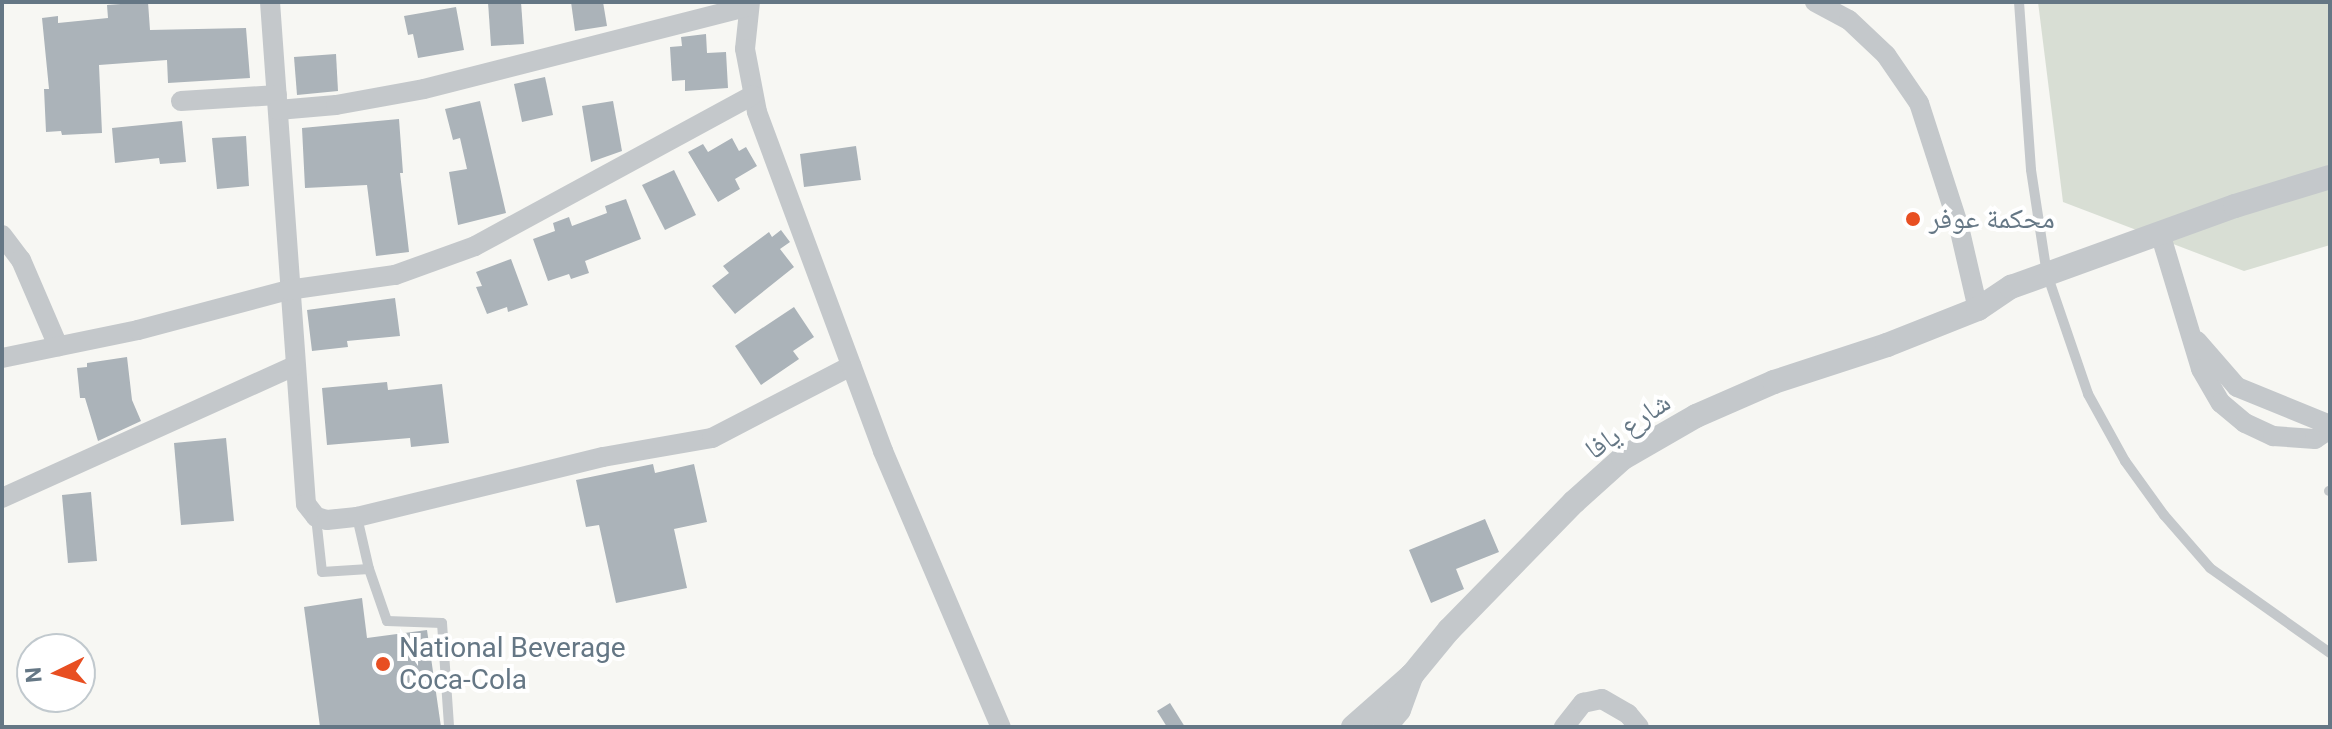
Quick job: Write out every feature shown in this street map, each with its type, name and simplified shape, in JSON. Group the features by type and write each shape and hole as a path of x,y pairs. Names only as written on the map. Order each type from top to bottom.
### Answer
{"street":[{"path":"270,2 288,290 306,504 316,517 327,520 357,517 603,457 712,438 851,366"},
{"path":"1815,2 1849,20 1886,55 1919,103 1959,227 1978,309"},
{"path":"181,101 336,105 424,89 750,4 745,49 757,112 883,451 1001,727"},
{"path":"2,358 138,330 288,290 395,275 475,246 753,95"},
{"name":"شارع يافا","path":"1353,727 1412,675 1517,558 1623,458 1696,416 1774,382 1887,345 1978,309 2011,287 2160,233 2330,177"},
{"path":"2160,233 2201,369 2221,403 2245,423 2273,436 2294,440 2315,439 2330,427 2237,387 2194,338"},
{"path":"2,235 21,260 58,346"},
{"path":"2,498 295,366"},
{"path":"1385,727 1399,710 1412,675"},
{"path":"1564,727 1583,703 1602,699 1628,714 1639,727"}],"lane":[{"path":"2019,2 2031,170 2047,274 2088,394 2125,461 2164,515 2210,568 2330,653"},
{"path":"316,517 322,572 369,569"},
{"path":"357,517 369,569 387,621 442,623 449,727"}],"shaded area":[{"path":"2038,2 2330,2 2330,245 2244,271 2063,202"}],"building":[{"path":"148,2 150,30 246,28 250,78 168,83 167,60 99,65 102,133 62,135 61,131 46,132 44,89 49,89 42,18 58,16 58,23 108,18 107,5"},
{"path":"488,2 521,2 524,44 491,46"},
{"path":"571,2 603,2 607,26 575,31"},
{"path":"456,7 464,50 418,58 413,34 408,35 404,16"},
{"path":"706,34 707,53 726,52 728,88 685,91 685,80 672,81 670,47 682,46 681,37"},
{"path":"336,54 338,91 297,95 294,57"},
{"path":"545,77 553,115 522,122 514,84"},
{"path":"480,101 506,213 458,225 449,172 467,169 460,138 453,140 445,109"},
{"path":"613,101 622,151 591,162 582,106"},
{"path":"399,119 403,173 400,173 409,252 376,256 367,185 305,188 302,128"},
{"path":"182,121 186,162 160,164 159,158 115,163 112,128"},
{"path":"246,136 249,186 217,189 212,138"},
{"path":"732,138 739,151 746,147 757,166 735,179 740,189 718,202 688,152 703,144 708,152"},
{"path":"856,146 861,180 804,187 800,154"},
{"path":"674,170 696,215 665,230 642,185"},
{"path":"626,199 641,239 585,261 589,273 571,279 569,274 548,281 533,239 555,231 553,223 569,217 572,226 607,213 605,206"},
{"path":"781,230 790,242 780,249 794,267 735,314 712,286 729,273 723,266 769,232 772,237"},
{"path":"511,259 528,305 508,312 507,307 487,314 476,287 482,286 476,272"},
{"path":"395,298 400,336 347,341 348,347 312,351 307,310"},
{"path":"794,307 814,337 793,351 799,359 761,385 735,346"},
{"path":"127,357 132,400 141,421 98,441 85,398 80,398 77,368 87,367 87,363"},
{"path":"387,382 388,390 442,384 449,443 411,447 410,438 327,445 322,388"},
{"path":"226,438 234,521 181,525 174,443"},
{"path":"653,464 655,473 694,464 707,522 674,529 687,588 616,603 599,525 586,527 576,480"},
{"path":"91,492 97,561 68,563 62,495"},
{"path":"1485,519 1499,552 1456,569 1464,589 1431,603 1409,550"},
{"path":"362,598 367,638 427,630 441,727 320,727 304,607"},
{"path":"1170,703 1185,727 1167,727 1157,711"}],"place":[{"name":"محكمة عوفر","path":"1913,219"},
{"name":"National Beverage Coca-Cola","path":"383,664"}]}
